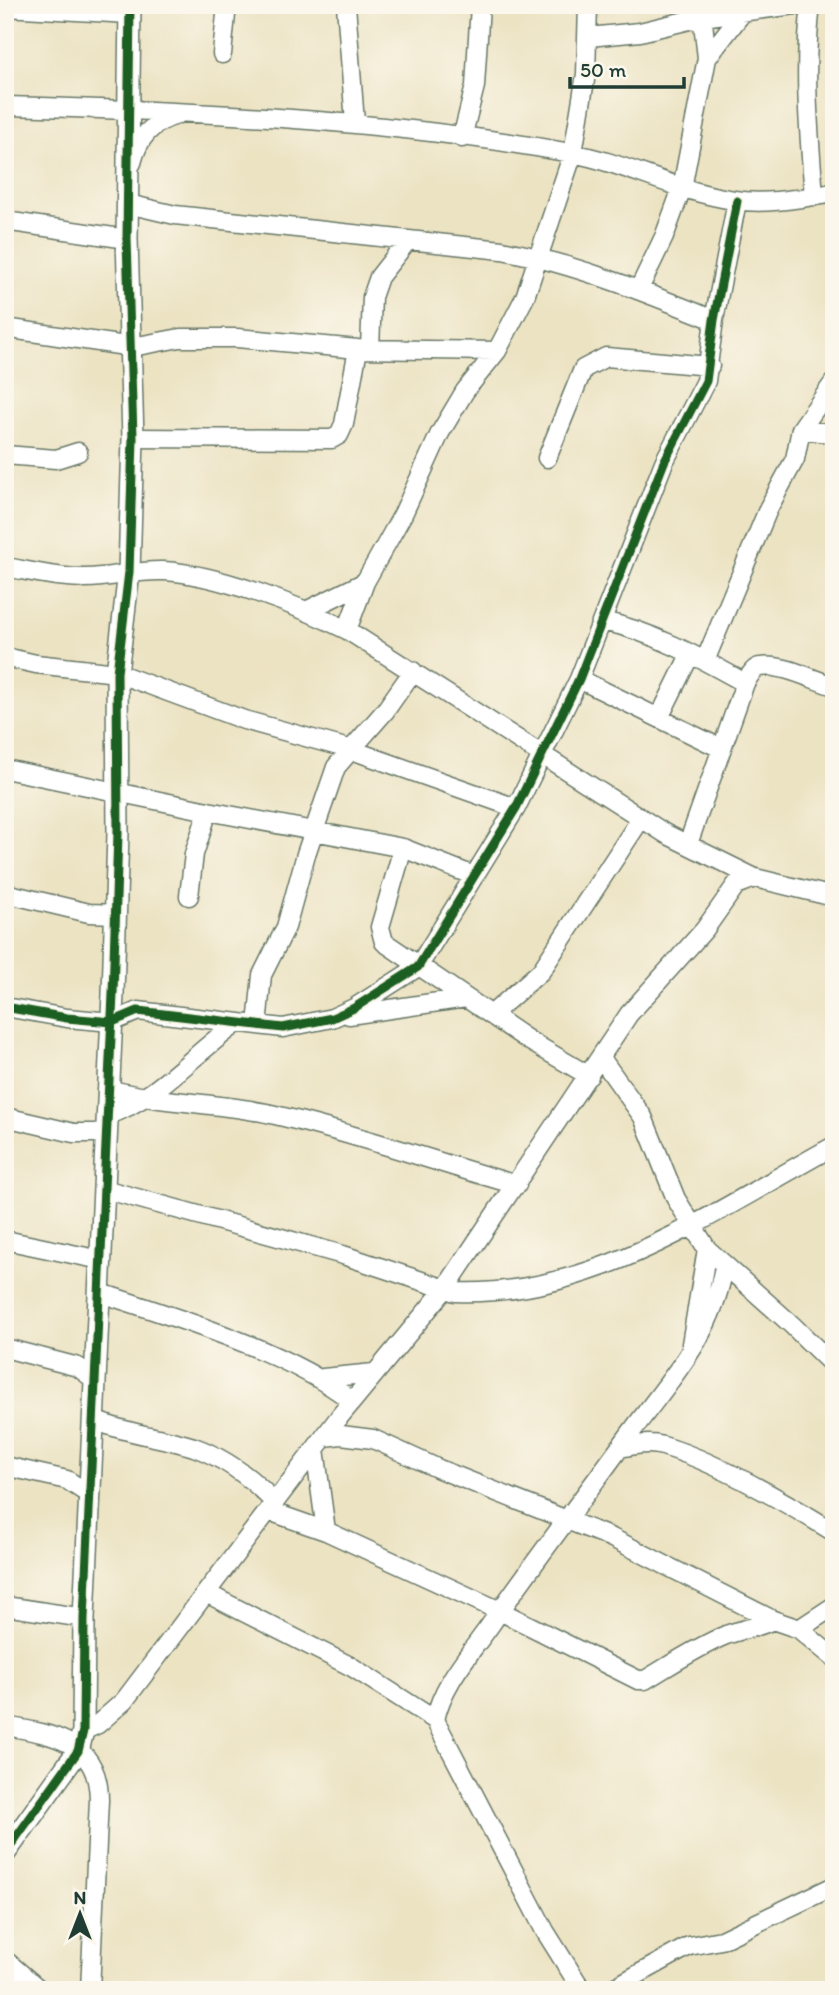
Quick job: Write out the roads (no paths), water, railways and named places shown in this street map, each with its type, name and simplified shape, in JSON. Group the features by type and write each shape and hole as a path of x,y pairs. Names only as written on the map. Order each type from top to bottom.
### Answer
{"street":[{"path":"222,54 227,5"},
{"path":"346,5 355,123"},
{"path":"461,138 475,86 480,5"},
{"path":"347,630 365,582 403,514 454,408 497,351 525,297 573,153 588,37 588,5"},
{"path":"588,37 640,33 701,11 742,13 795,5"},
{"path":"811,5 807,37 807,139 814,196"},
{"path":"5,7 130,10 127,239 133,438 130,572 117,673 116,914 101,1293 90,1370 94,1420 80,1741 99,1782 90,1990"},
{"path":"639,289 664,237 682,188 707,58 701,11"},
{"path":"707,58 742,13"},
{"path":"5,106 129,109 355,123 573,153 682,188 737,201 778,201 834,193"},
{"path":"129,173 135,150 142,137 158,123 180,114"},
{"path":"332,1018 372,998 418,967 516,808 579,679 664,462 695,407 710,366 714,320 737,201"},
{"path":"128,204 175,215 539,257 639,289 714,320"},
{"path":"5,222 127,239"},
{"path":"133,438 332,439 339,435 364,349 372,297 379,277 408,240"},
{"path":"5,328 132,347 180,338 237,338 364,349 497,351"},
{"path":"547,458 583,369 606,357 710,366"},
{"path":"659,718 698,658 769,507 795,459 801,429 834,382"},
{"path":"801,429 834,434"},
{"path":"5,455 56,459 78,452"},
{"path":"5,567 45,574 99,578 130,572 166,571 206,579 308,610 347,630 413,671 640,820 755,878 834,897"},
{"path":"308,610 365,582"},
{"path":"605,613 745,683"},
{"path":"5,657 36,664 117,673 244,720 349,749 516,808"},
{"path":"688,844 720,748 745,683 754,670 760,667 777,668 834,686"},
{"path":"257,1025 262,975 286,927 306,854 317,831 336,767 385,711 413,671"},
{"path":"579,679 720,748"},
{"path":"5,769 118,794 403,848 474,876"},
{"path":"189,896 194,853 208,811"},
{"path":"491,1015 541,971 640,820"},
{"path":"403,848 380,927 384,942 491,1015 589,1076"},
{"path":"728,866 736,886"},
{"path":"5,1853 12,1835 80,1741 124,1701 208,1594 340,1416 445,1289 629,1014 705,929 736,886 755,878"},
{"path":"5,893 89,913 116,914"},
{"path":"5,1007 67,1018 112,1022 138,1011 283,1028 466,998"},
{"path":"5,1117 74,1133 107,1124 145,1099 203,1046 236,1024"},
{"path":"601,1058 643,1117 690,1225 707,1249 834,1366"},
{"path":"109,1089 145,1099 235,1107 324,1126 517,1185"},
{"path":"104,1189 343,1255 445,1289 467,1292 537,1286 605,1266 647,1248 834,1146"},
{"path":"6,1242 101,1260"},
{"path":"689,1355 707,1249"},
{"path":"435,1720 439,1698 500,1611 620,1448 668,1388 689,1355 719,1296 724,1267"},
{"path":"719,1296 744,1285"},
{"path":"101,1293 211,1331 323,1378 352,1401"},
{"path":"5,1348 90,1370"},
{"path":"323,1378 374,1373"},
{"path":"340,1416 373,1439 648,1554 773,1620 799,1629 834,1658"},
{"path":"94,1420 132,1434 178,1443 209,1453 255,1482 272,1507 500,1611 638,1680 645,1680 694,1650 773,1620"},
{"path":"319,1443 341,1434 373,1439"},
{"path":"319,1443 326,1531"},
{"path":"620,1448 662,1445 736,1478 834,1532"},
{"path":"5,1466 68,1480 90,1495"},
{"path":"68,1480 91,1472"},
{"path":"208,1594 352,1667 416,1705 435,1720 545,1931 582,1990"},
{"path":"5,1606 84,1618"},
{"path":"799,1629 834,1606"},
{"path":"416,1705 439,1698"},
{"path":"5,1726 80,1741"},
{"path":"610,1990 689,1946 721,1940 834,1886"},
{"path":"5,1960 40,1990"}]}
